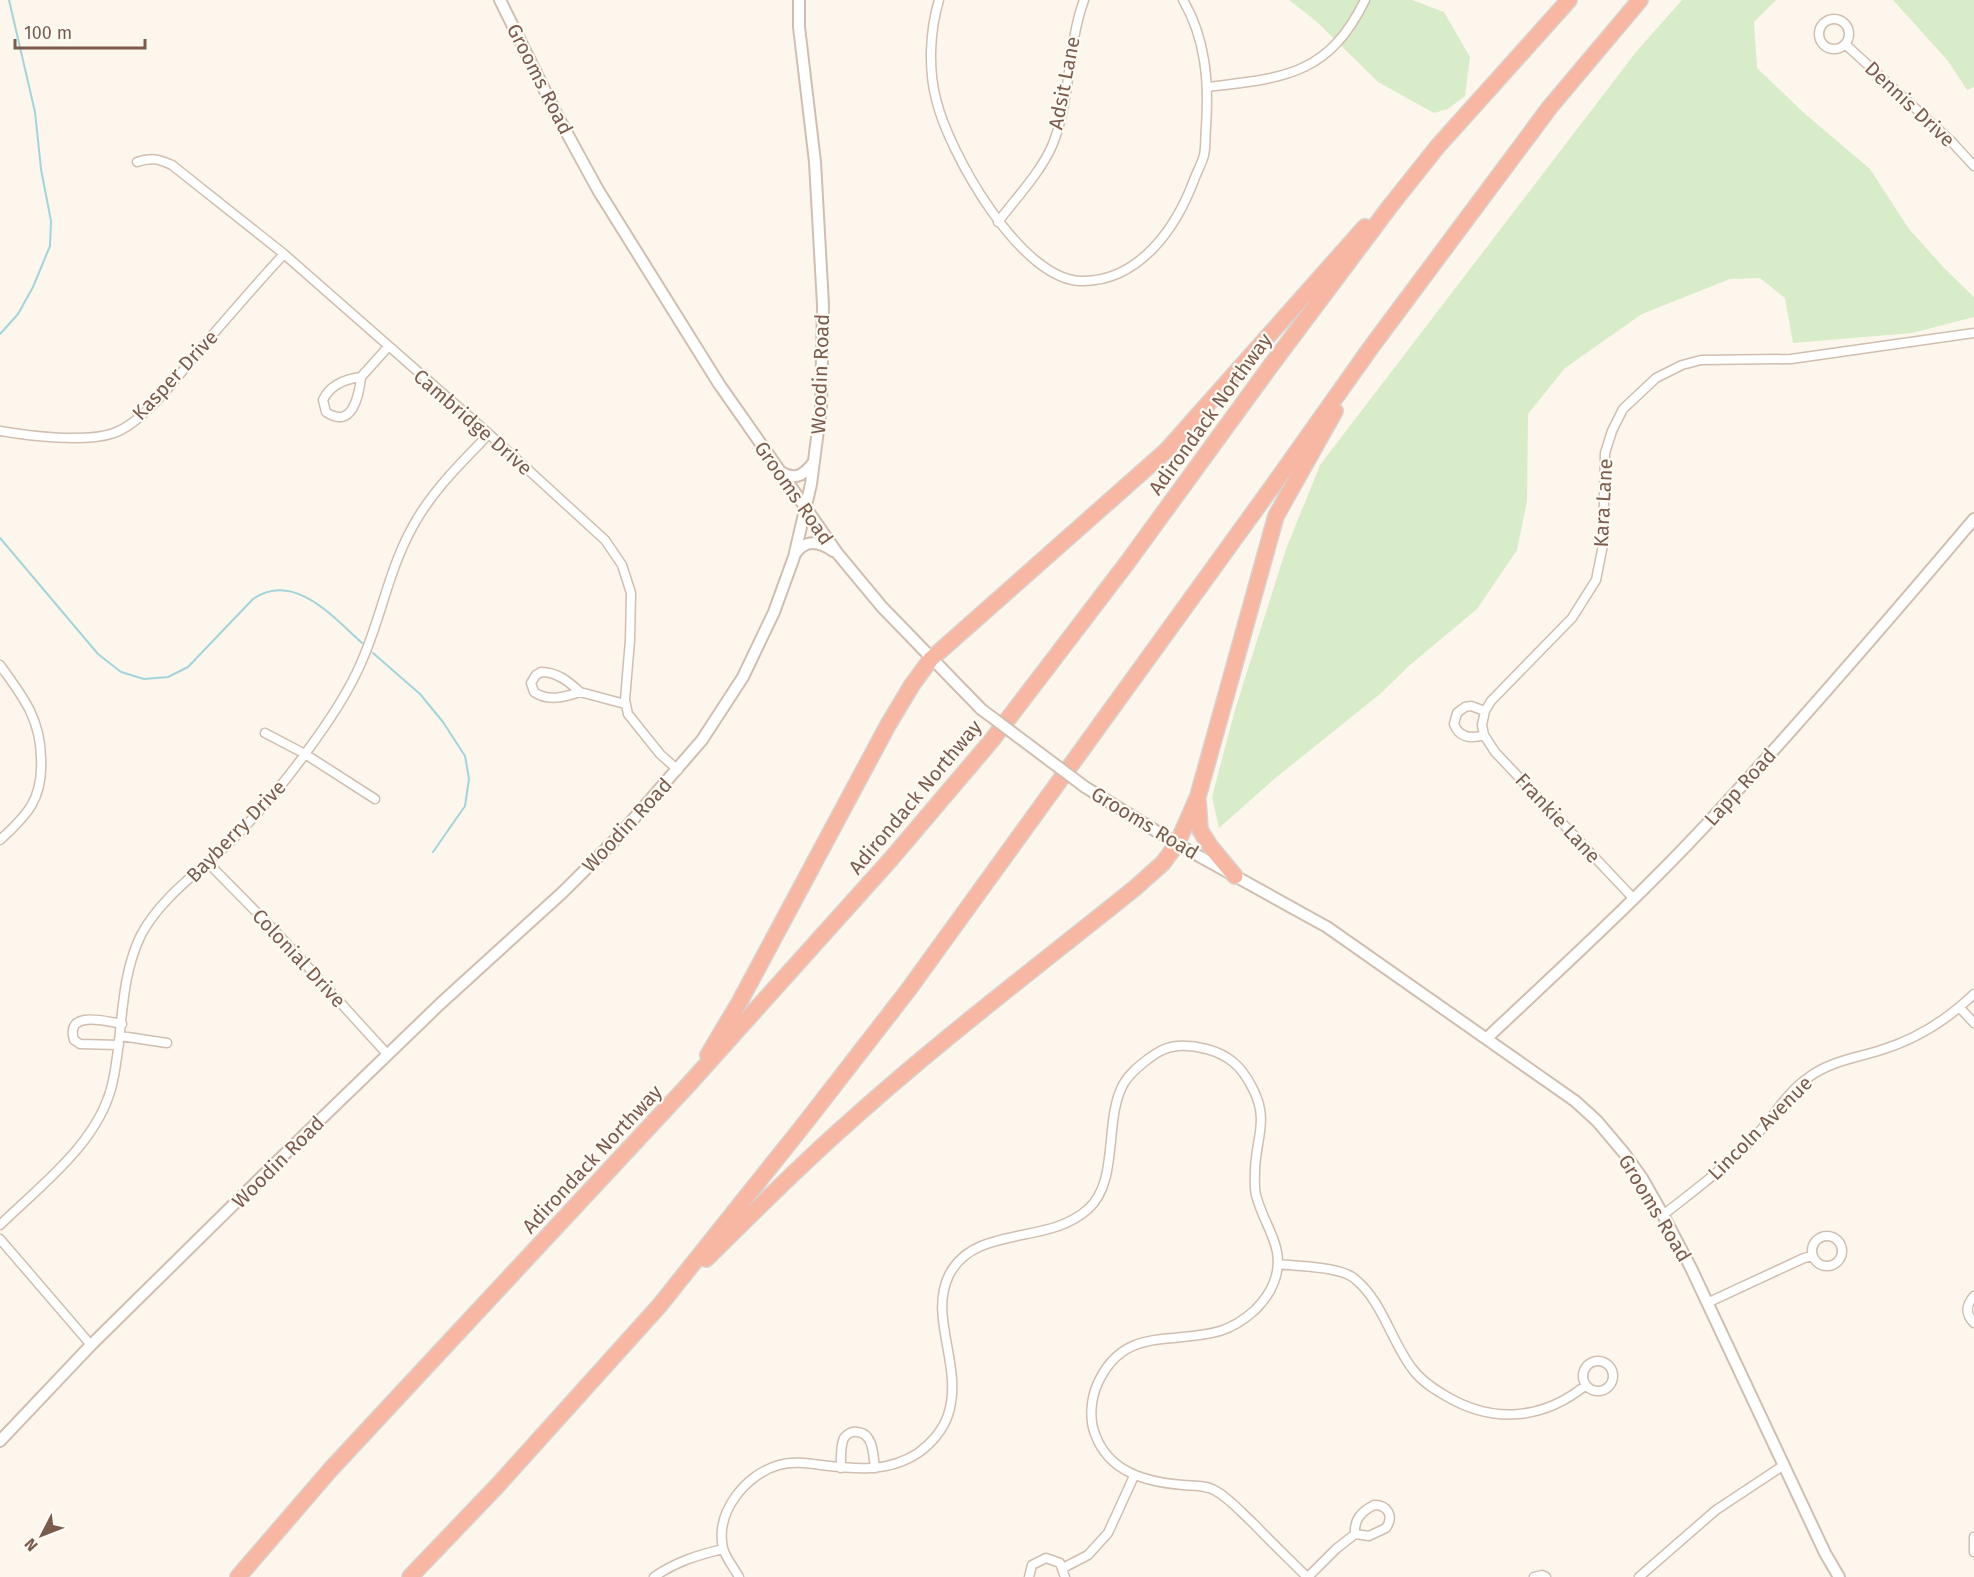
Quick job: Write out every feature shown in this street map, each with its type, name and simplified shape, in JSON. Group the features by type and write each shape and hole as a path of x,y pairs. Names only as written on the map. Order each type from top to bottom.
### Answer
{"highway":[{"name":"Adirondack Northway","path":"238,1577 339,1460 690,1083 891,860 992,740 1127,563 1269,368 1416,173 1569,0"},
{"path":"660,1305 909,989 1372,346 1550,107 1640,0"},
{"path":"690,1083 739,1002 888,725 931,659 1167,450 1416,173"},
{"path":"411,1577 498,1485 660,1305 796,1170 953,1033 1135,888 1163,863 1177,844 1197,796 1276,516 1372,346"},
{"path":"1197,796 1200,830 1235,876"}],"street":[{"name":"Grooms Road","path":"500,0 557,115 598,190 719,384 837,554 873,597 931,659 981,709 1085,787 1177,844 1327,927 1575,1101 1597,1121 1636,1170 1663,1215 1691,1268 1825,1553 1839,1577"},
{"name":"Woodin Road","path":"0,1441 91,1346 388,1054 616,840 702,740 743,677 774,612 794,557 806,511 821,407 823,304 815,162 799,27 799,0"},
{"path":"939,0 934,16 932,68 935,98 942,123 958,157 998,222 1038,263 1068,279 1083,282 1107,277 1130,268 1145,256 1171,228 1188,195 1204,155 1208,99 1204,58 1194,18 1183,0"},
{"name":"Adsit Lane","path":"998,222 1038,169 1052,146 1059,122 1076,22 1084,0"},
{"path":"1207,87 1266,80 1310,64 1326,55 1339,42 1365,0"},
{"name":"Dennis Drive","path":"1845,44 1950,140 1974,166"},
{"name":"Cambridge Drive","path":"137,162 147,158 158,158 172,165 284,254 489,434 605,540 622,566 631,594 625,704"},
{"name":"Kasper Drive","path":"0,431 60,438 115,433 130,424 170,386 284,254"},
{"name":"Kara Lane","path":"1485,711 1491,701 1572,618 1596,580 1603,545 1605,453 1619,417 1647,385 1665,373 1701,360 1791,359 1974,333"},
{"path":"361,377 347,380 329,389 323,400 326,412 344,417 352,410 358,397 361,377 388,347"},
{"name":"Bayberry Drive","path":"0,1225 75,1152 104,1109 112,1086 129,967 142,933 166,901 208,863 274,795 304,754 340,702 363,659 392,571 413,525 447,478 489,434"},
{"path":"777,469 786,476 797,476 807,472 814,462"},
{"name":"Lapp Road","path":"1487,1038 1634,899 1704,827 1872,639 1974,519"},
{"path":"794,557 803,544 814,542 827,546 837,554"},
{"path":"0,665 19,691 36,722 40,737 42,770 38,790 31,807 0,840"},
{"path":"580,692 561,697 547,697 534,692 531,683 536,675 548,672 566,679 580,692 625,704 636,726 660,754 678,770"},
{"path":"1471,706 1485,711 1482,725 1484,735 1470,737 1460,734 1456,729 1457,713 1465,707 1471,706"},
{"path":"265,733 304,754 375,799"},
{"name":"Frankie Lane","path":"1484,735 1495,752 1634,899"},
{"name":"Colonial Drive","path":"208,863 276,932 388,1054"},
{"name":"Lincoln Avenue","path":"1663,1215 1732,1158 1759,1132 1786,1097 1810,1076 1837,1062 1880,1051 1918,1036 1960,1008 1974,994"},
{"path":"1960,1008 1974,1023"},
{"path":"122,1024 80,1020 73,1026 72,1032 74,1040 80,1044 120,1040 167,1043"},
{"path":"739,1577 723,1549 725,1519 733,1498 749,1481 778,1465 802,1462 864,1470 892,1466 913,1456 932,1441 945,1424 951,1406 953,1388 950,1351 941,1305 946,1281 953,1268 969,1252 980,1246 993,1241 1042,1233 1073,1221 1091,1208 1102,1190 1107,1170 1114,1109 1124,1083 1135,1070 1167,1047 1188,1046 1220,1054 1235,1063 1247,1078 1262,1110 1255,1162 1256,1196 1276,1244 1279,1264 1272,1288 1243,1320 1219,1332 1146,1340 1126,1350 1106,1368 1094,1394 1092,1413 1095,1435 1114,1463 1134,1476 1157,1483 1207,1487 1216,1491 1308,1577 1355,1534 1369,1536 1386,1528 1390,1518 1387,1509 1377,1505 1366,1509 1356,1520 1355,1534"},
{"path":"0,1239 91,1346"},
{"path":"1707,1303 1804,1258 1813,1256"},
{"path":"1279,1264 1322,1269 1347,1274 1354,1278 1378,1308 1410,1367 1420,1378 1439,1392 1472,1409 1505,1415 1540,1410 1569,1398 1586,1385"},
{"path":"1974,1296 1967,1307 1968,1314 1974,1323"},
{"path":"841,1468 843,1440 847,1435 856,1431 868,1439 872,1445 875,1468"},
{"path":"1639,1577 1716,1510 1784,1466"},
{"path":"1029,1577 1032,1565 1041,1559 1051,1558 1060,1563 1064,1572 1088,1555 1108,1533 1134,1476"},
{"path":"1974,1537 1974,1552"},
{"path":"654,1577 672,1565 723,1549"},
{"path":"1534,1577 1542,1575 1546,1577"}],"green space":[{"path":"1289,0 1412,0 1444,12 1470,57 1465,96 1448,109 1434,113 1378,82 1317,22"},
{"path":"1682,0 1776,0 1754,22 1757,68 1804,113 1870,169 1909,229 1974,297 1974,317 1912,333 1793,343 1785,298 1760,278 1730,279 1642,314 1565,368 1528,414 1527,501 1517,550 1477,609 1410,665 1380,694 1273,780 1219,828 1212,797 1235,710 1286,549 1320,465 1636,52"},
{"path":"1893,0 1974,0 1974,87 1967,90 1948,61"}],"waterway":[{"path":"0,334 18,314 33,287 50,246 51,221 41,169 35,112 9,0"},
{"path":"0,538 98,654 121,672 144,679 168,677 188,667 253,599 268,592 283,590 312,601 326,610 362,643"},
{"path":"373,653 420,694 443,722 465,756 469,779 465,806 433,852"}]}
